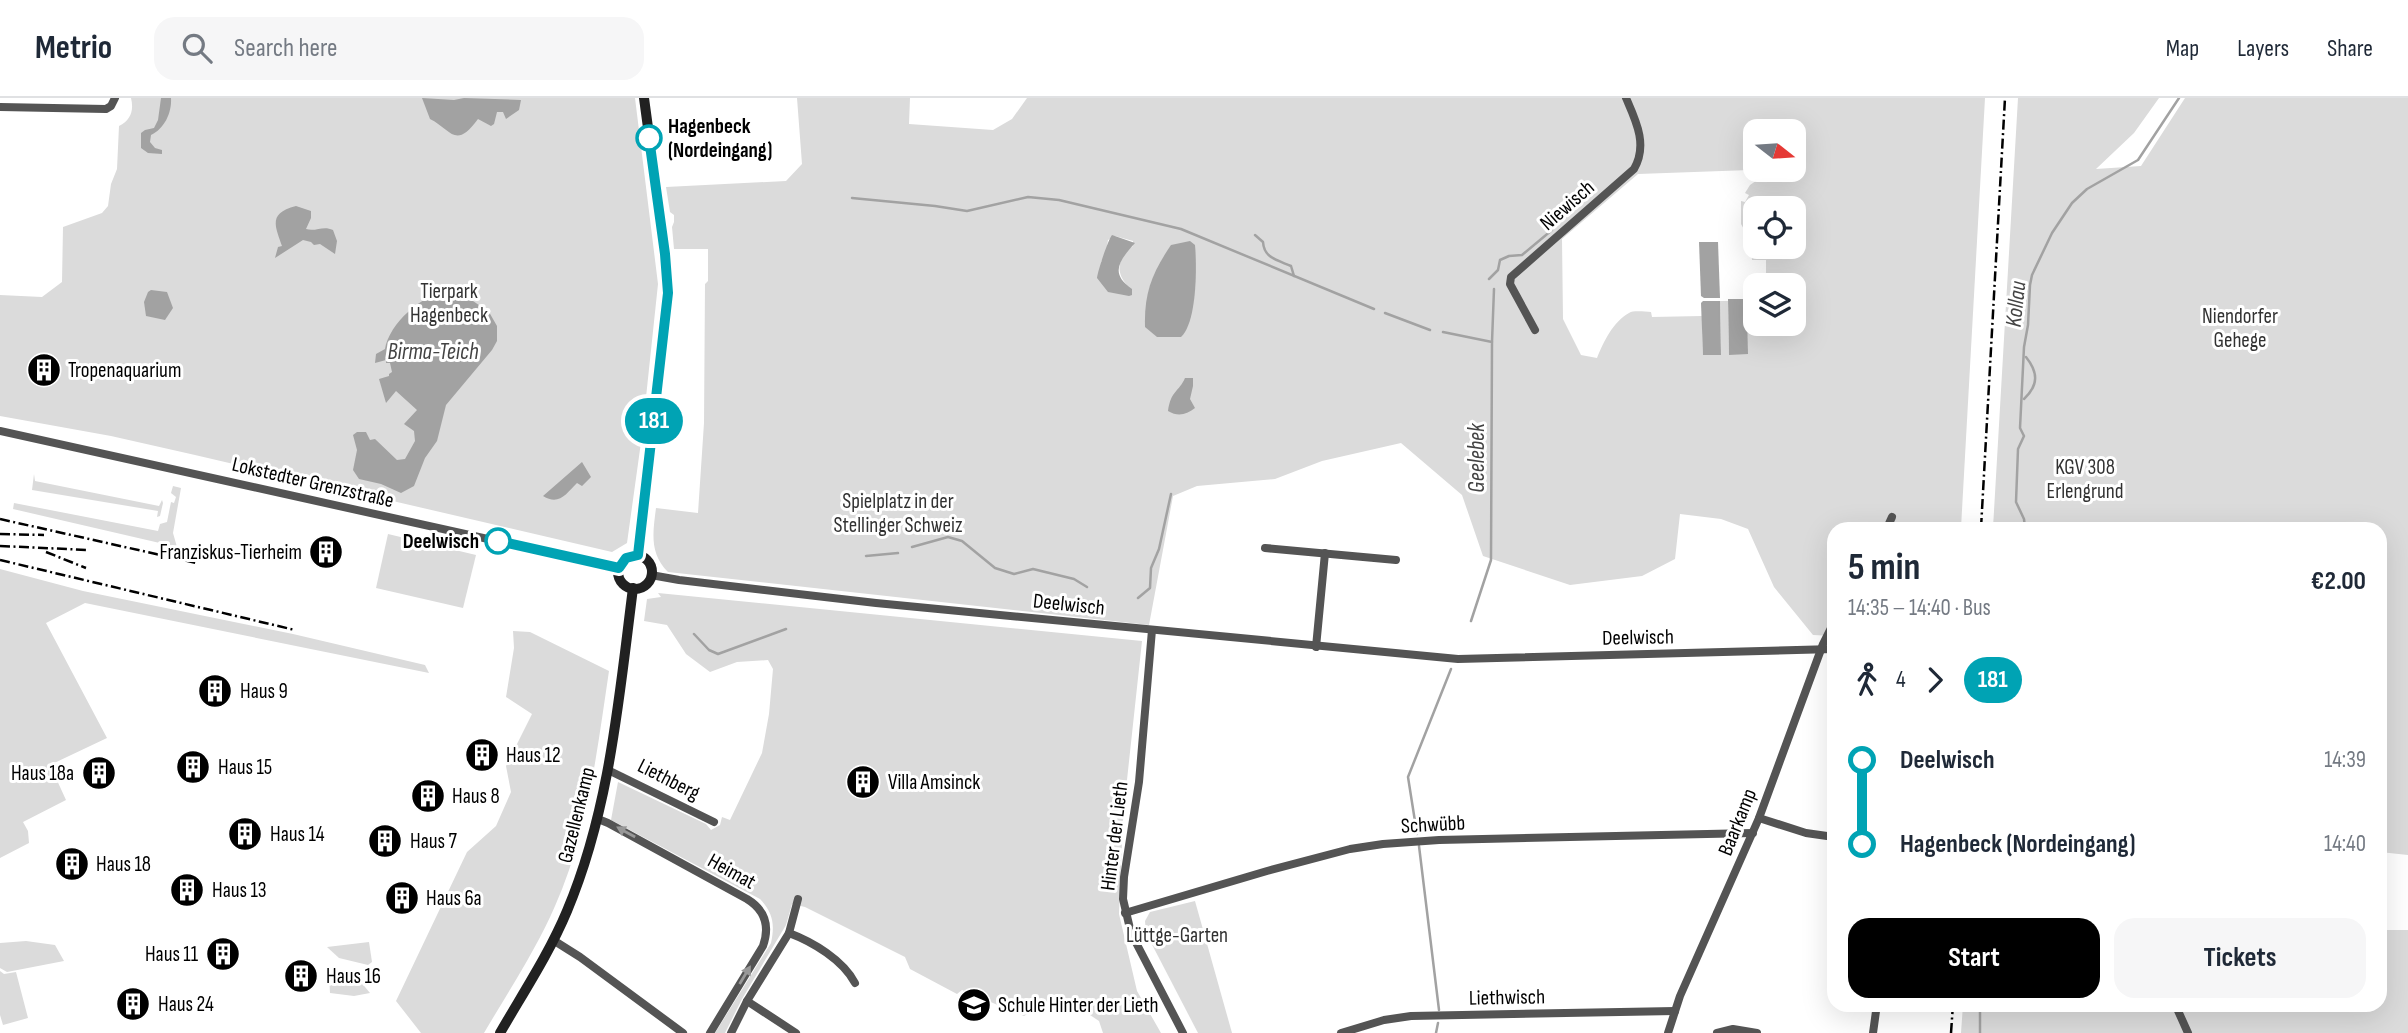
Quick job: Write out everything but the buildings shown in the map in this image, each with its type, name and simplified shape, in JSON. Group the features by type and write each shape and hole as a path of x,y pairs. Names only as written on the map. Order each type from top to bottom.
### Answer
{"street":[{"path":"638,555 668,293 644,98"},
{"name":"Niewisch","path":"1535,330 1510,284 1511,276 1634,169 1639,159 1640,141 1626,98"},
{"path":"0,107 106,109 115,99"},
{"name":"Lokstedter Grenzstraße","path":"0,431 133,458 619,568"},
{"path":"1890,522 1892,517"},
{"path":"1265,548 1396,560"},
{"path":"1316,647 1325,553"},
{"path":"638,555 649,562 651,575 645,585 633,588 621,581 619,568 626,558 638,555"},
{"name":"Deelwisch","path":"651,575 876,603 1458,659 1827,649"},
{"name":"Gazellenkamp","path":"500,1033 553,940 573,895 598,820 608,770 633,588"},
{"name":"Hinter der Lieth","path":"1152,630 1139,782 1123,889 1125,913 1131,933 1183,1033"},
{"name":"Baarkamp","path":"1668,1033 1675,1011 1753,833 1827,637"},
{"name":"Liethberg","path":"608,770 714,822"},
{"path":"1759,818 1806,833 1827,836"},
{"name":"Heimat","path":"598,820 608,822 747,899 763,915 767,929 763,946 710,1033"},
{"name":"Schwübb","path":"1125,913 1267,871 1350,849 1383,844 1439,840 1753,833"},
{"path":"731,1033 747,1001 789,933 798,899"},
{"path":"789,933 811,943 829,956 846,969 855,983"},
{"path":"553,940 683,1033"},
{"path":"747,1001 796,1033"},
{"name":"Liethwisch","path":"1341,1033 1384,1020 1411,1016 1675,1011"},
{"path":"1873,1033 1876,1012"},
{"path":"2179,1012 2188,1033"},
{"path":"1717,1033 1733,1029 1756,1033"}],"green space":[{"name":"Tierpark Hagenbeck","path":"131,98 635,98 658,284 627,543 612,552 111,436 0,416 0,295 42,297 62,282 63,227 102,213 108,206 111,184 117,169 119,126 131,114"},
{"name":"Spielplatz in der Stellinger Schweiz","path":"797,98 910,98 909,124 993,130 1012,119 1027,98 1985,98 1961,522 1827,522 1827,636 1813,635 1774,587 1748,529 1721,519 1680,514 1675,559 1642,576 1570,585 1483,556 1462,495 1401,443 1322,461 1275,479 1197,486 1173,496 1149,625 668,572 655,550 653,534 656,508 698,513 704,423 705,284 708,281 708,249 674,249 674,215 670,212 666,187 786,181 802,164","holes":["1743,119 1806,119 1806,182 1754,182 1745,193 1748,196 1806,196 1806,259 1752,259 1766,260 1766,273 1806,273 1806,336 1748,336 1748,354 1729,354 1728,301 1720,301 1721,355 1703,355 1702,316 1652,317 1651,312 1637,311 1623,317 1614,327 1597,358 1581,355 1563,319 1562,239 1638,174 1743,170","1115,236 1133,241 1133,246 1124,254 1119,269 1127,285 1101,262 1108,240"]},
{"name":"Niendorfer Gehege","path":"2018,98 2159,98 2134,133 2096,169 2141,166 2185,98 2408,98 2408,855 2387,853 2387,522 1993,522"},
{"path":"1743,202 1743,228 1741,224"},
{"path":"34,474 35,481 159,506 162,500 160,516 157,517 158,511 32,490"},
{"path":"173,486 181,488 173,533 177,547 13,509 14,503 158,531 160,524 167,522 171,502 174,503 176,497 171,493"},
{"path":"388,534 476,555 463,608 376,588"},
{"path":"0,569 83,591 293,634 425,665 429,673 85,603 46,623 107,738 50,765 66,800 23,822 28,831 29,843 0,858"},
{"path":"658,593 1142,641 1123,817 1119,914 1137,991 1161,1033 1103,1033 1099,1021 1060,995 1024,1016 962,990 957,994 910,969 905,957 805,907 792,904 786,925 725,1033 715,1033 771,943 773,924 768,909 760,899 611,820 618,782 706,824 711,830 720,825 722,817 730,820 762,753 773,669 768,660 737,662 710,672 686,654 667,625 644,621 647,599 661,597"},
{"path":"513,631 530,632 609,671 583,820 576,849 555,906 531,955 484,1033 421,1033 396,1001 467,852 496,826 511,792 506,766 532,714 506,697 514,648"},
{"name":"Lüttge-Garten","path":"1195,901 1232,1033 1198,1033 1146,933 1145,921 1150,912"},
{"path":"2387,930 2408,930 2408,1033 1961,1033 1962,1012 2387,1012"},
{"path":"26,941 55,945 64,961 7,972 0,968 0,943"},
{"path":"369,942 372,962 368,965 339,958 327,947"},
{"path":"0,971 4,974 16,972 28,1018 3,1025 0,1015"},
{"path":"337,972 360,981 370,993 354,996 330,993 329,975"}],"water":[{"path":"161,98 171,98 170,109 163,125 151,135 150,142 155,148 162,150 162,154 148,153 141,148 141,133 154,128"},
{"path":"422,98 521,100 519,110 506,119 503,112 497,112 491,126 478,119 459,136 430,119"},
{"path":"296,206 311,211 306,229 333,230 337,241 335,254 320,244 314,245 303,240 275,258 278,247 282,246 276,226 277,216"},
{"path":"1112,235 1135,243 1119,266 1120,277 1132,289 1132,295 1129,296 1108,292 1097,278"},
{"path":"1190,241 1195,245 1196,267 1195,294 1190,319 1181,337 1157,337 1145,327 1150,284 1171,245"},
{"path":"1699,242 1718,242 1720,298 1701,296"},
{"path":"151,290 167,292 173,308 165,320 146,316 144,302"},
{"name":"Birma-Teich","path":"447,292 473,301 489,312 497,326 497,341 446,405 437,441 425,458 414,486 401,493 381,484 359,479 353,470 357,450 353,435 357,432 366,432 370,440 375,439 397,460 405,459 415,441 414,431 404,424 417,410 396,391 386,403 379,379 392,372 390,363 386,363 386,360 375,363 376,354 385,349 393,330 417,304"},
{"path":"1728,299 1743,299 1743,336 1748,336 1748,354 1729,355"},
{"path":"1703,301 1720,301 1721,355 1703,355"},
{"path":"1185,378 1193,378 1190,399 1195,408 1179,415 1168,411 1169,404"},
{"path":"582,462 591,477 582,486 577,483 558,499 543,496"}],"waterway":[{"name":"Kollau","path":"2024,522 2016,502 2018,449 2024,436 2020,428 2024,347 2032,275 2052,233 2072,203 2087,189 2138,160 2179,98"},
{"path":"852,198 967,211 1028,197 1059,200 1181,229 1374,309"},
{"path":"1489,279 1498,270 1500,260 1522,255 1552,230"},
{"path":"1255,235 1263,242 1269,255 1291,266 1294,276"},
{"path":"1492,342 1494,289"},
{"path":"1385,313 1430,330"},
{"name":"Geelebek","path":"1443,332 1492,342 1491,560 1471,621"},
{"path":"2024,399 2032,389 2035,378 2033,368 2026,357"},
{"path":"1138,598 1150,588 1151,568 1159,549 1171,494"},
{"name":"Geelebek","path":"912,547 948,537 962,541 995,568 1014,574 1033,569 1074,579 1087,587"},
{"path":"866,556 898,553"},
{"path":"694,634 709,650 718,654 786,629"},
{"name":"Geelebek","path":"1417,834 1408,777 1451,669"},
{"name":"Geelebek","path":"1419,846 1439,1010"},
{"name":"Kollau","path":"1980,1012 1980,1033"},
{"name":"Geelebek","path":"1436,1033 1438,1023"}],"railway":[{"path":"1981,522 2005,98"},
{"path":"0,519 196,563"},
{"path":"0,534 44,535"},
{"path":"0,546 87,550"},
{"path":"46,552 86,568"},
{"path":"0,560 295,630"},
{"path":"1951,1033 1952,1012"}],"bus line":[{"name":"181","path":"498,541 619,568 626,558 638,555 668,293 649,138"}],"place":[{"name":"Hagenbeck (Nordeingang)","path":"649,138"},
{"name":"Tropenaquarium","path":"44,370"},
{"name":"Deelwisch","path":"498,541"},
{"name":"Franziskus-Tierheim","path":"326,552"},
{"name":"Haus 9","path":"215,691"},
{"name":"Haus 12","path":"482,755"},
{"name":"Haus 15","path":"193,767"},
{"name":"Haus 18a","path":"99,773"},
{"name":"Villa Amsinck","path":"863,782"},
{"name":"Haus 8","path":"428,796"},
{"name":"Haus 14","path":"245,834"},
{"name":"Haus 7","path":"385,841"},
{"name":"Haus 18","path":"72,864"},
{"name":"Haus 13","path":"187,890"},
{"name":"Haus 6a","path":"402,898"},
{"name":"Haus 11","path":"223,954"},
{"name":"Haus 16","path":"301,976"},
{"name":"Haus 24","path":"133,1004"},
{"name":"Schule Hinter der Lieth","path":"974,1005"}],"park label":[{"name":"KGV 308 Erlengrund","path":"2085,479"}]}
